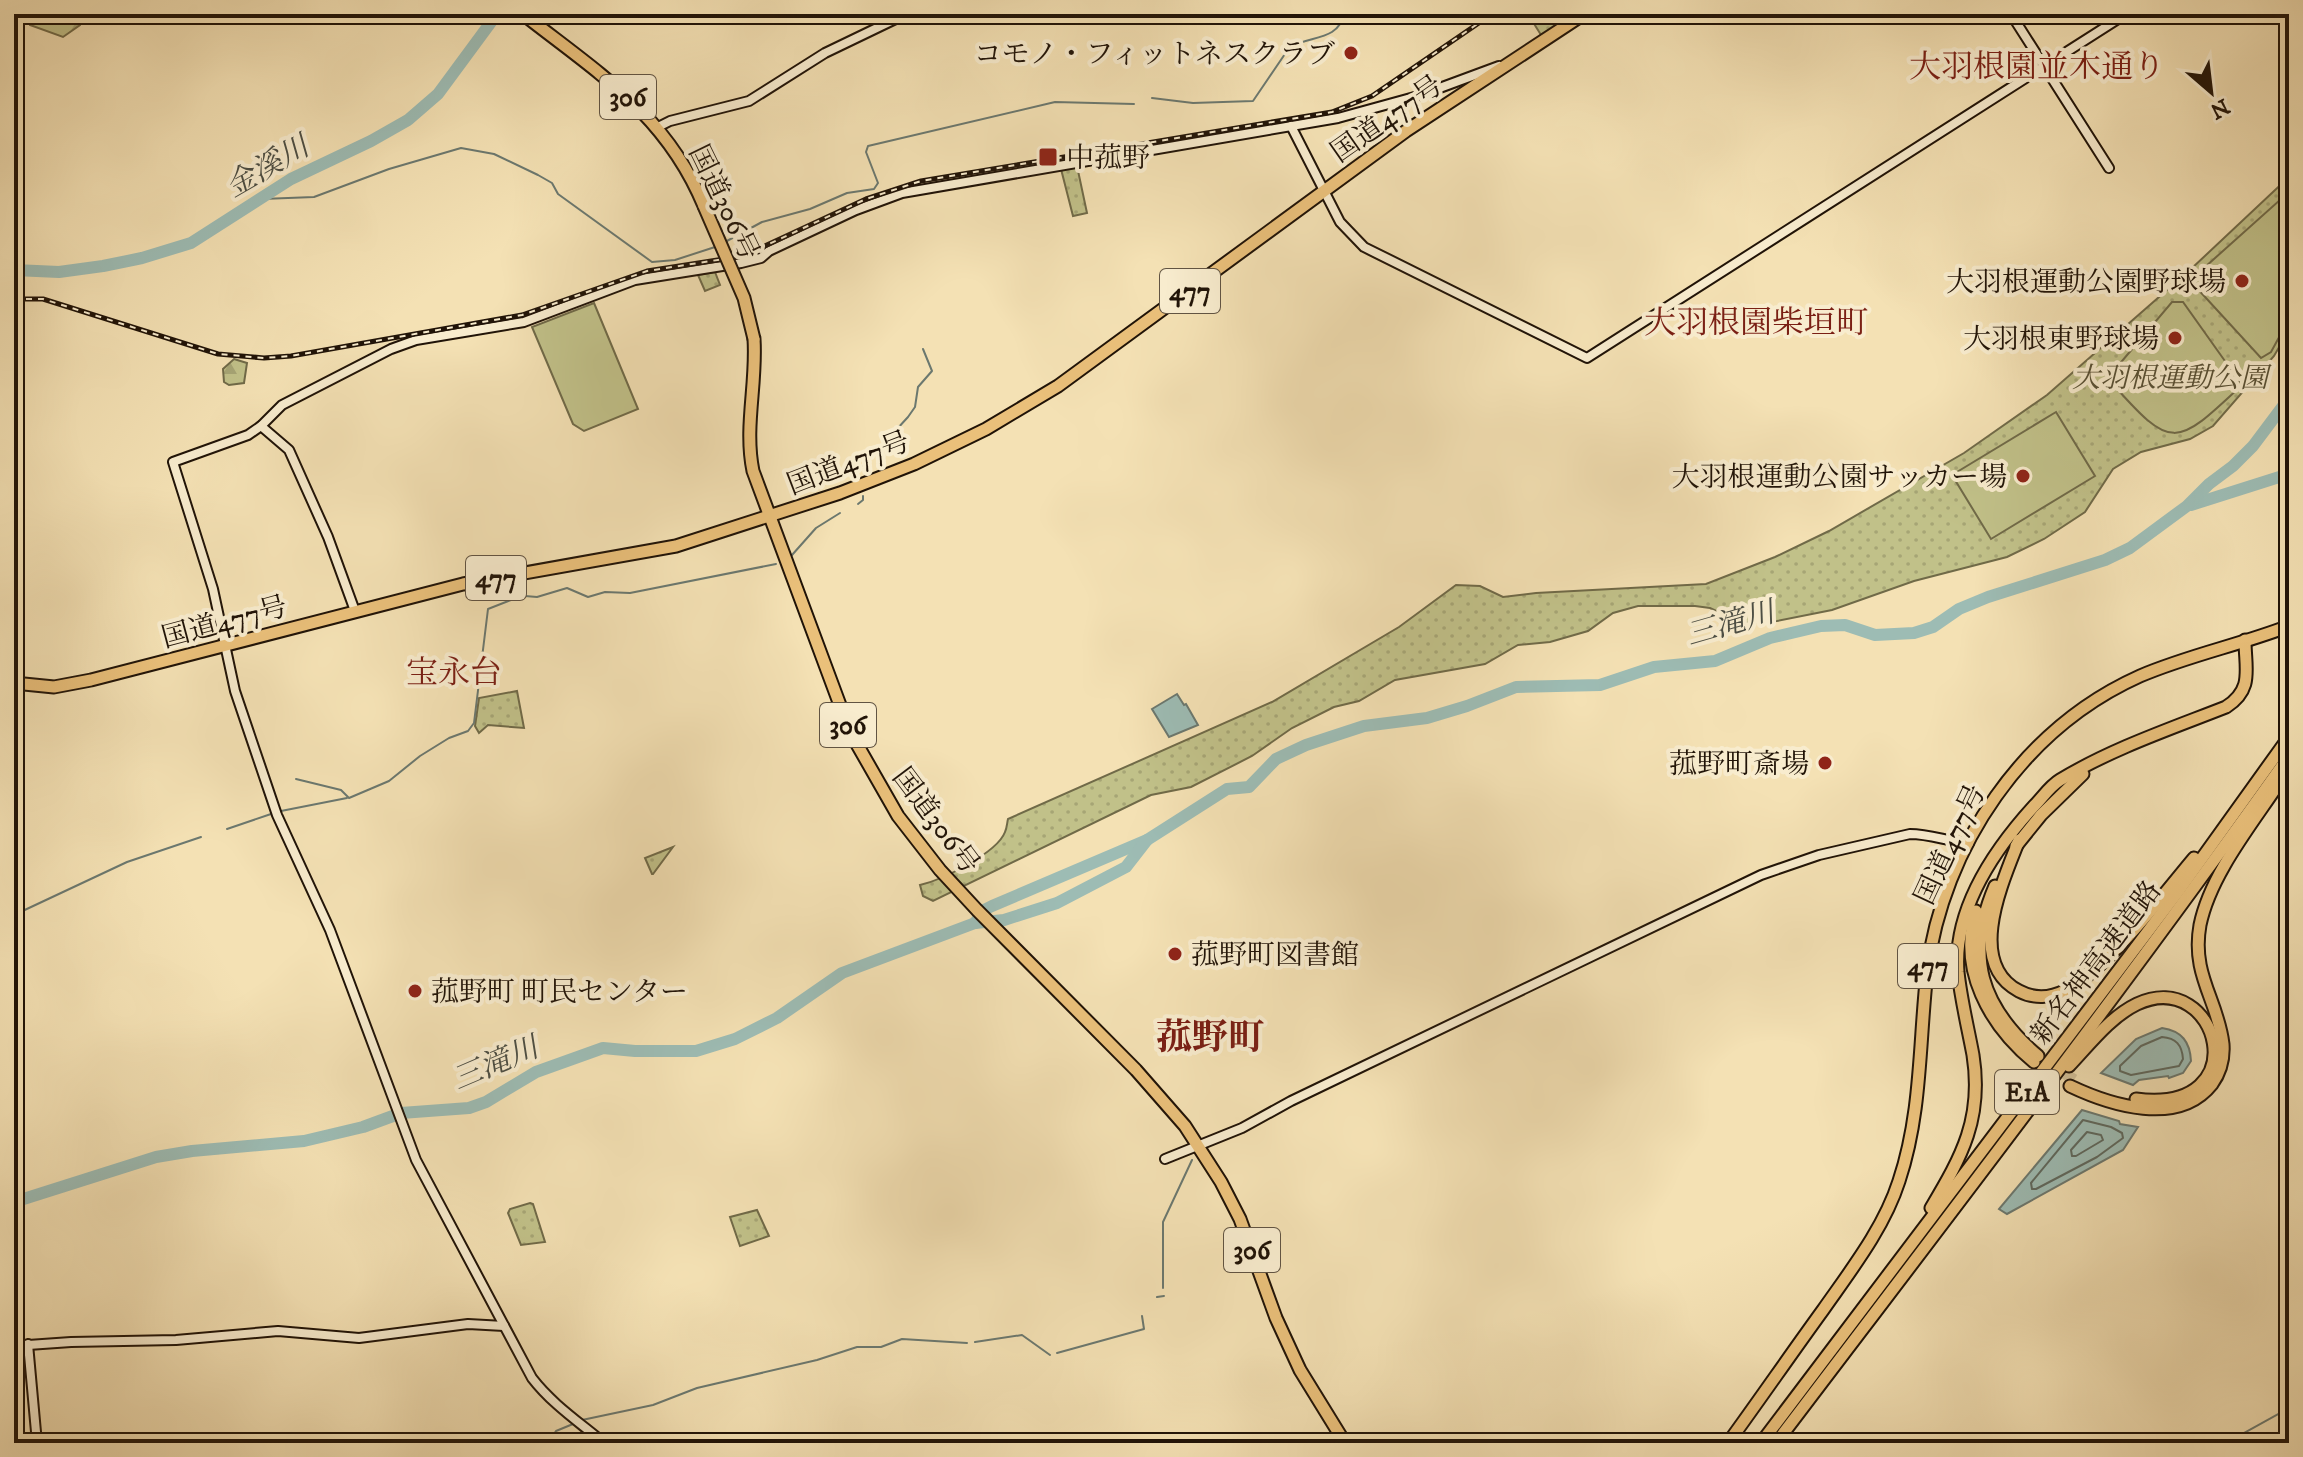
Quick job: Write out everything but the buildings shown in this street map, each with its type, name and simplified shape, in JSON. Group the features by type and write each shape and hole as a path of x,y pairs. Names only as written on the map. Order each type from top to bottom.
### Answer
{"highway":[{"name":"国道306号","path":"523,14 626,95 658,127 686,167 744,298 754,339 755,371 748,441 753,471 768,517 850,732 898,816 940,870 1154,1089 1199,1147 1240,1219 1279,1327 1300,1370 1345,1443"},
{"name":"国道477号","path":"14,683 54,687 463,584 676,546 864,484 914,464 1030,404 1100,357 1406,131 1584,14"},
{"name":"国道477号","path":"1728,1443 1856,1263 1898,1185 1908,1155 1917,1107 1931,951 1944,901 1986,809 2018,766 2072,715 2137,677 2204,651 2289,626"},
{"path":"1871,1294 1929,1211 1969,1136 1975,1107 1976,1079 1960,985 1959,943 1975,890 2057,782 2236,701 2245,685 2245,640"},
{"name":"新名神高速道路","path":"1761,1443 1871,1294 1994,1137 2289,737"},
{"name":"新名神高速道路","path":"1776,1443 2211,866 2289,756"},
{"path":"2040,1095 2116,1019 2144,1002 2164,999 2183,1003 2201,1015 2212,1034 2215,1057 2209,1073 2195,1089 2183,1096 2159,1101 2139,1100 2072,1083 2118,1104 2161,1108 2177,1106 2196,1098 2215,1080 2223,1048 2199,968 2200,924 2223,869 2289,767"},
{"path":"2015,836 1996,901 1992,952 1998,970 2009,985 2027,995 2049,996 2076,984 2111,952 2239,807"},
{"path":"2015,836 1975,915 1970,940 1971,962 1977,985 1995,1019 2036,1059"}],"street":[{"path":"658,127 670,121 749,101 825,53 906,14"},
{"path":"2011,14 2109,168"},
{"path":"1291,126 1340,222 1364,247 1587,358 2126,14"},
{"path":"604,1443 543,1392 532,1378 416,1160 330,930 277,815 235,691 213,589 173,462 248,435 282,405 391,349 416,340 524,322 635,280 751,261 856,210 902,193 1291,126 1380,107 1507,65"},
{"path":"261,426 289,450 328,537 355,611"},
{"path":"1165,1159 1199,1147 1770,872 1862,844 1910,834 1969,843"},
{"path":"14,1346 176,1340 278,1331 359,1338 468,1324 504,1326"},
{"path":"28,1344 37,1443"}],"green space":[{"path":"29,14 85,14 80,25 63,37 30,25"},
{"path":"1528,14 1552,14 1560,24 1541,35"},
{"path":"1077,166 1087,213 1073,216 1061,169"},
{"name":"大羽根運動公園","path":"2289,177 2289,330 2274,356 2213,426 2190,439 2141,452 2113,469 2085,512 2044,539 2007,557 1914,581 1832,610 1777,621 1742,623 1710,608 1638,606 1613,613 1588,631 1550,642 1518,645 1485,664 1395,680 1359,701 1334,707 1292,728 1252,756 1191,787 1151,795 933,901 923,896 920,885 954,872 980,857 1000,840 1008,819 1272,702 1399,627 1456,585 1480,586 1503,597 1706,584 1775,557 1829,531 1964,453 2047,395 2191,269"},
{"name":"大羽根運動公園野球場","path":"2281,199 2289,201 2289,319 2271,352 2261,358 2195,286 2195,276"},
{"path":"715,272 720,285 705,291 698,275"},
{"name":"大羽根東野球場","path":"2172,302 2183,302 2242,385 2202,421 2174,433 2161,430 2147,420 2110,381 2111,374"},
{"path":"594,303 638,409 584,431 573,424 532,327"},
{"path":"234,359 247,363 244,383 229,385 224,382 223,369"},
{"name":"大羽根運動公園サッカー場","path":"2056,412 2095,476 1991,539 1952,475"},
{"path":"517,691 524,728 488,725 479,733 475,726 479,698"},
{"path":"673,847 653,874 652,874 645,858"},
{"path":"533,1204 545,1242 521,1245 508,1213 510,1209"},
{"path":"757,1210 769,1236 740,1246 730,1217"}],"water":[{"path":"1177,694 1198,725 1169,737 1152,709"},
{"path":"2162,1028 2180,1035 2187,1043 2191,1061 2183,1073 2169,1078 2139,1080 2133,1085 2101,1073 2136,1039"},
{"path":"2082,1110 2138,1127 2123,1150 2007,1214 1999,1209"}],"waterway":[{"name":"金溪川","path":"14,270 59,272 103,266 191,243 291,179 408,120 438,94 497,14"},
{"path":"1152,98 1193,103 1253,101 1289,48 1329,34 1341,23 1344,14"},
{"path":"725,242 762,222 810,209 847,193 874,189 878,183 866,152 868,146 1055,102 1134,104"},
{"path":"262,199 314,197 389,169 461,148 494,154 552,183 558,194 652,262 675,260 715,247"},
{"path":"863,466 915,407 918,387 932,371 923,349"},
{"name":"三滝川","path":"975,923 984,910 992,906 1147,840 1227,789 1249,787 1276,759 1306,745 1364,726 1427,718 1516,687 1600,685 1654,667 1715,661 1770,638 1821,626 1845,625 1875,635 1914,633 1933,627 1959,609 1988,597 2105,560 2130,548 2187,506 2233,466 2253,446 2289,398"},
{"path":"2191,505 2289,474"},
{"path":"858,504 863,496"},
{"path":"792,555 816,528 840,513"},
{"path":"525,596 537,597 567,588 588,597 605,592 630,593 776,564"},
{"path":"296,779 341,790 349,798 389,781 420,756 449,738 468,731 474,723 488,609 516,598"},
{"path":"281,811 347,798"},
{"path":"227,829 271,814"},
{"path":"14,915 127,862 201,837"},
{"name":"三滝川","path":"14,1202 156,1157 304,1141 363,1127 401,1113 469,1108 486,1102 536,1072 603,1048 696,1051 735,1039 777,1018 842,973 975,923 1004,920 1057,903 1126,867 1147,840"},
{"path":"1163,1288 1163,1222 1192,1160"},
{"path":"1157,1297 1164,1296"},
{"path":"1057,1353 1144,1329 1142,1316"},
{"path":"975,1342 1022,1335 1050,1355"},
{"path":"582,1420 653,1405 697,1388 817,1360 857,1347 881,1347 902,1339 967,1343"},
{"path":"2231,1443 2289,1408"},
{"path":"548,1443 556,1431 573,1424"}],"tunnel":[{"path":"2051,1065 2075,1080"}],"railway":[{"path":"14,299 43,299 218,354 264,358 291,356 522,315 647,271 743,256 866,199 921,181 1332,112 1372,96 1492,14"}],"place":[{"name":"コモノ・フィットネスクラブ","path":"1351,53"},
{"name":"中菰野","path":"1048,157"},
{"name":"大羽根運動公園野球場","path":"2242,281"},
{"name":"大羽根東野球場","path":"2175,338"},
{"name":"大羽根運動公園サッカー場","path":"2023,476"},
{"name":"菰野町斎場","path":"1825,763"},
{"name":"菰野町図書館","path":"1175,954"},
{"name":"菰野町 町民センター","path":"415,991"}],"district":[{"name":"大羽根園並木通り","path":"2037,66"},
{"name":"大羽根園柴垣町","path":"1756,322"},
{"name":"宝永台","path":"454,672"},
{"name":"菰野町","path":"1210,1036"}]}
